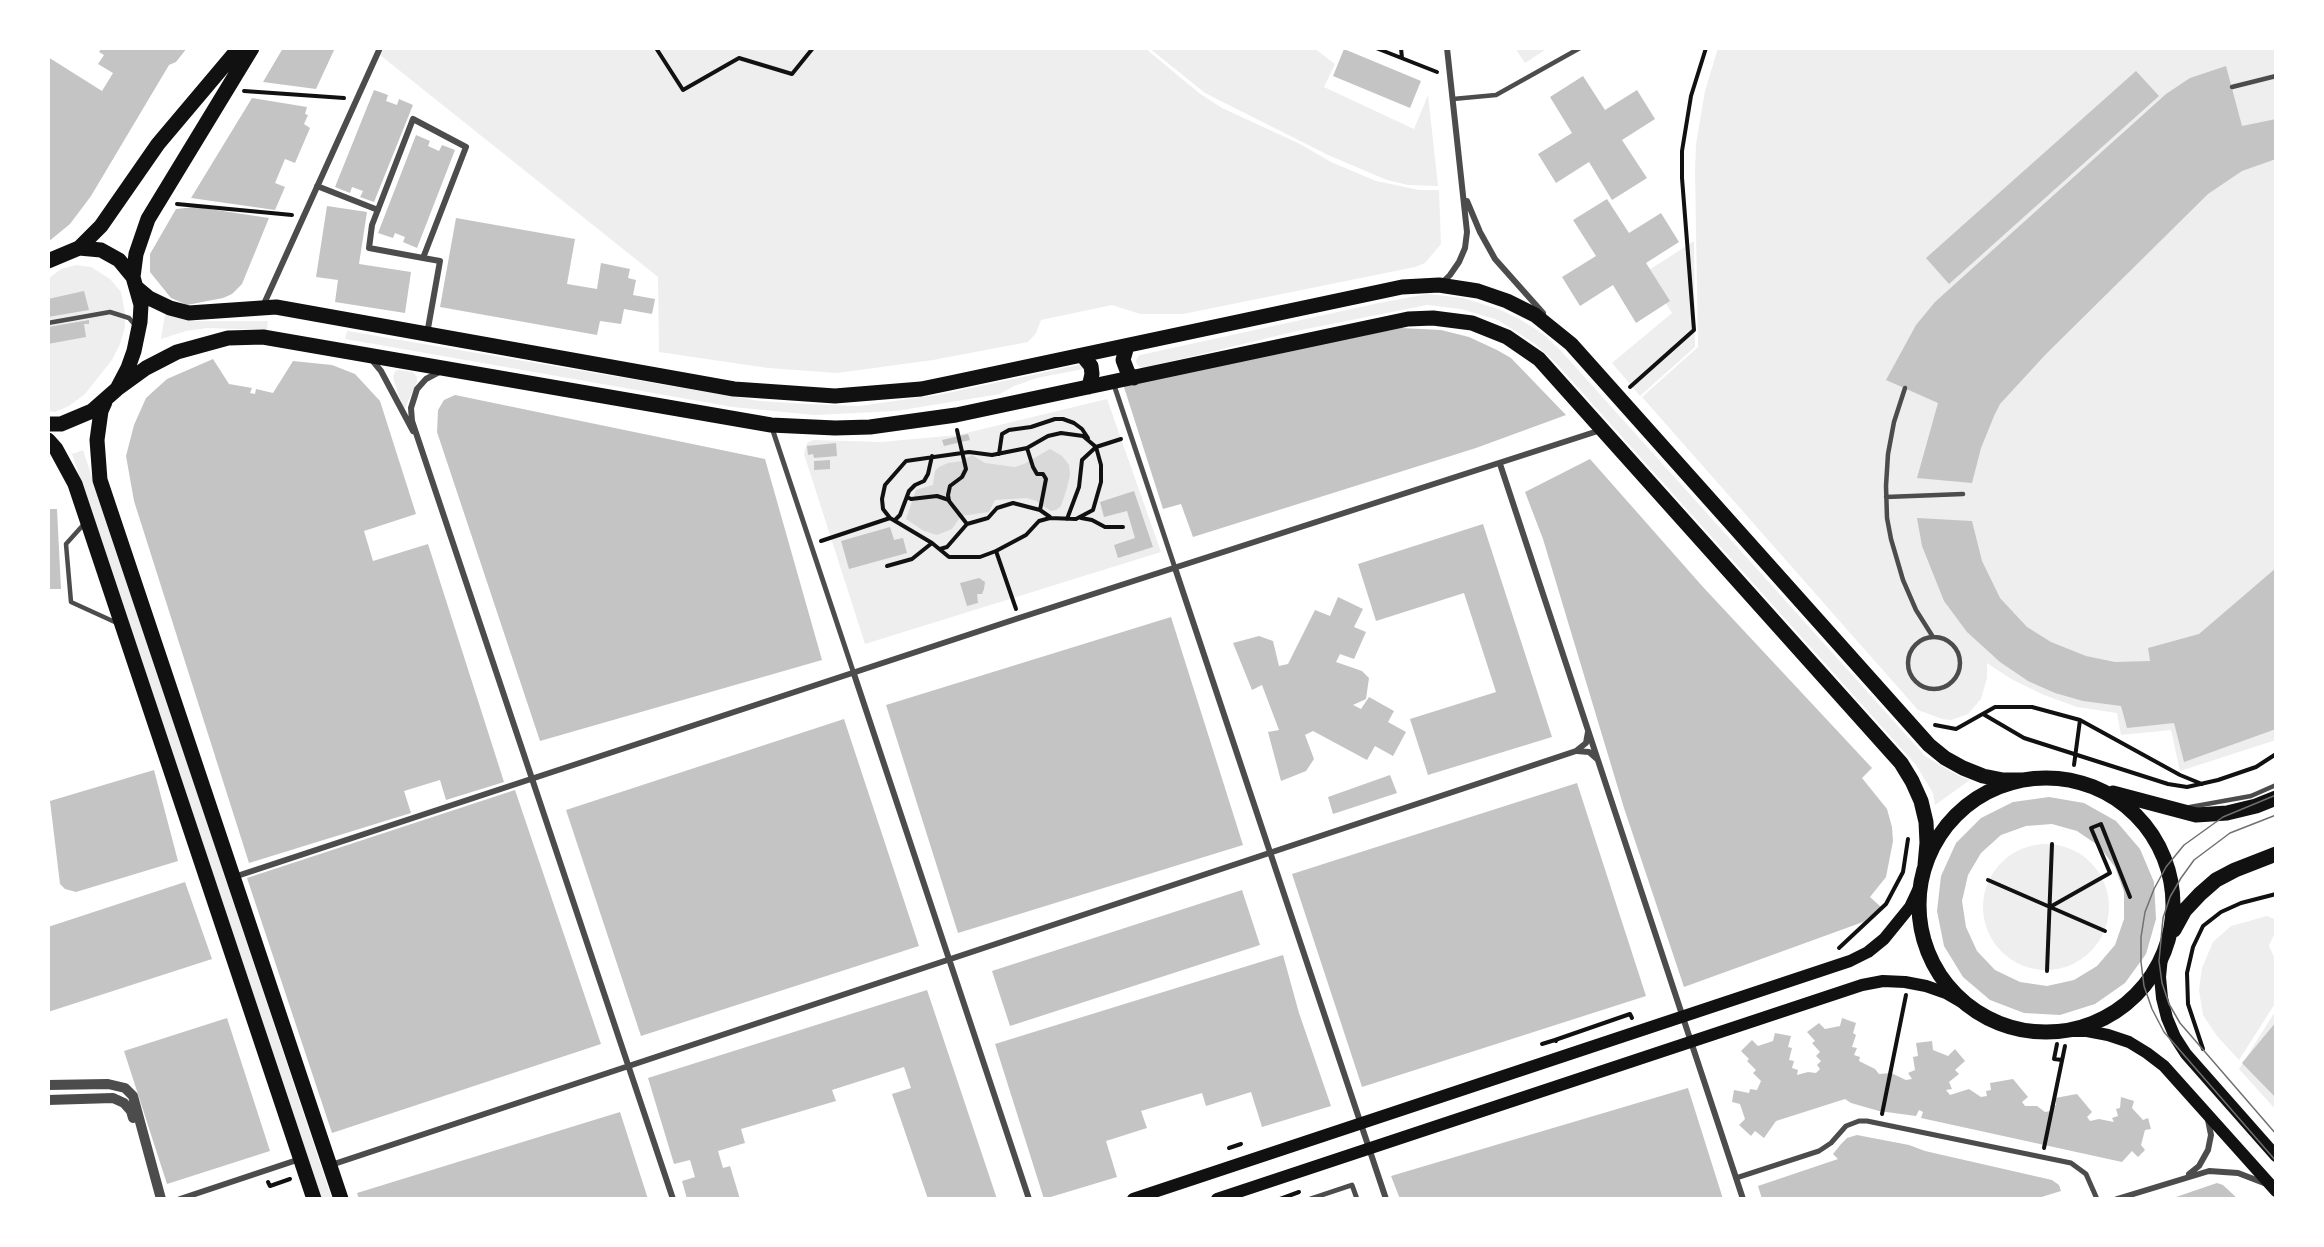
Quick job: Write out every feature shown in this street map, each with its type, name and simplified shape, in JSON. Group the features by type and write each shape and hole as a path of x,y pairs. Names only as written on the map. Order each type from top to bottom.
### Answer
{"main road":[{"path":"48,261 79,248 101,226 158,144 239,48"},
{"path":"117,389 128,368 138,333 141,305 135,282 141,238 158,202 252,48"},
{"path":"175,123 186,121 197,128 199,136"},
{"path":"79,248 101,250 119,260 149,298 170,308 189,313 276,307 734,389 836,396 921,389 1402,287 1438,285 1478,291 1508,301 1535,315 1571,344 1929,745 1945,758 1983,776 2003,780 2050,778 2072,781 2196,815 2227,813 2276,798"},
{"path":"341,1199 100,480 97,440 101,411 105,402 117,389 146,368 177,352 228,338 279,338 771,425 836,428 927,421 1408,319 1446,318 1484,326 1529,350 1901,763 1921,801 1926,822 1925,865 1919,888 1899,924 1868,952 1850,961 1132,1199"},
{"path":"1127,346 1123,360 1128,373 1134,378"},
{"path":"1082,355 1091,366 1089,387"},
{"path":"48,424 61,423 75,418 105,402"},
{"path":"48,440 56,449 75,484 314,1199"},
{"path":"1925,865 1940,834 1953,817 1969,803 1988,792 2024,780"},
{"path":"2092,787 2112,797 2144,825 2157,843 2166,862 2173,904 2172,926 2164,952 2160,977 2162,998 2175,1037 2186,1054 2276,1156"},
{"path":"2064,1033 2099,1021 2116,1012 2146,984 2180,919 2200,894 2216,880 2276,854"},
{"path":"2255,862 2276,859"},
{"path":"1919,888 1918,912 1927,952 1948,987 1965,1004"},
{"path":"1217,1199 1862,985 1883,981 1908,982 1947,993 1997,1023 2017,1029 2064,1033 2087,1031 2129,1042 2164,1066 2276,1192"}],"street":[{"path":"261,309 380,48"},
{"path":"1438,285 1454,271 1462,258 1467,227 1447,48"},
{"path":"423,258 466,147 413,119 372,225 369,248 423,258 440,261 427,334"},
{"path":"1461,174 1473,219 1487,246 1505,271 1571,344"},
{"path":"317,186 378,210"},
{"path":"353,351 372,360 381,371 422,451"},
{"path":"457,370 431,375 421,384 411,408 412,421 673,1199"},
{"path":"1113,382 1386,1199"},
{"path":"771,425 1029,1199"},
{"path":"233,877 1018,618 1603,430"},
{"path":"1500,464 1743,1199"},
{"path":"330,1165 1576,751 1586,743 1588,732"},
{"path":"1576,751 1589,752 1598,760"},
{"path":"48,1085 119,1085 132,1096 161,1199"},
{"path":"48,1100 113,1098 124,1103 131,1111 154,1199"},
{"path":"2181,1178 2199,1166 2208,1150 2210,1127 2200,1107"},
{"path":"1736,1178 1822,1149 1831,1143 1840,1131 1854,1123 1867,1121 2042,1157 2079,1167 2089,1178 2097,1199"},
{"path":"180,1199 301,1159"},
{"path":"2117,1199 2209,1171 2231,1171 2252,1177 2276,1192"},
{"path":"1310,1199 1352,1185 1357,1199"}],"lane":[{"path":"1453,99 1502,93 1580,48"},
{"path":"2232,87 2276,76"},
{"path":"48,323 110,312 129,318 138,333"},
{"path":"1905,388 1889,443 1886,497 1891,539 1899,570 1911,600 1933,637"},
{"path":"1886,497 1963,494"},
{"path":"87,520 66,544 70,602 122,625"},
{"path":"1933,637 1942,638 1953,645 1958,652 1960,665 1958,674 1950,684 1933,689 1924,688 1914,680 1910,674 1908,661 1914,646 1924,639 1933,637"},
{"path":"2163,806 2188,808 2230,801 2276,786"}],"path":[{"path":"657,48 682,90 739,58 792,74 813,48"},
{"path":"1377,48 1419,65"},
{"path":"1401,48 1402,58"},
{"path":"1618,398 1694,330 1682,178 1682,151 1690,96 1706,48"},
{"path":"228,90 357,99"},
{"path":"158,202 304,216"},
{"path":"999,454 1002,434 1009,430 1031,427 1055,418 1063,418 1082,429 1096,447 1101,465 1099,495 1093,510 1081,518"},
{"path":"1091,441 1083,436 1061,433 1048,436 1027,448 999,454 974,452 906,461 885,485 883,508 893,519 932,543 949,557 958,558 980,557 996,551 1026,535 1039,521 1050,518 1081,518 1092,520 1105,527 1124,527"},
{"path":"1067,519 1079,487 1082,460 1096,447 1131,435"},
{"path":"1027,448 1037,474 1043,474 1046,479 1040,508"},
{"path":"963,455 966,469 962,477 950,486 948,495 949,501 967,524"},
{"path":"811,544 900,515 915,485 924,481 928,474 932,456"},
{"path":"1046,479 1054,480"},
{"path":"909,498 937,496 949,501"},
{"path":"940,549 947,547 967,524 988,518 997,508 1006,504 1040,508 1050,518"},
{"path":"887,566 912,559 932,543"},
{"path":"996,551 1018,618"},
{"path":"1932,724 1956,729 1995,707 2032,707 2080,720 2180,775 2202,784"},
{"path":"1983,714 2024,738 2168,784 2187,787 2218,780 2256,767 2276,754"},
{"path":"2074,765 2080,720"},
{"path":"2050,907 2109,873 2091,828 2101,824 2130,897"},
{"path":"1837,950 1886,904 1903,872 1909,836"},
{"path":"2047,970 2052,844"},
{"path":"1988,880 2105,931"},
{"path":"2208,1056 2194,1026 2188,1004 2187,974 2193,947 2203,926 2221,912 2241,903 2276,894"},
{"path":"1880,1124 1908,982"},
{"path":"1555,1040 1630,1014"},
{"path":"2062,1060 2054,1059 2064,1033"},
{"path":"2042,1157 2062,1060 2064,1033"}],"shaded area":[{"path":"385,48 1145,48 1199,93 1222,108 1300,144 1331,162 1376,181 1419,190 1439,190 1441,244 1425,263 1415,267 1183,314 1140,314 1112,305 1041,320 1036,333 1028,342 933,360 837,373 768,368 659,352 658,277 380,55"},
{"path":"1149,48 1314,48 1335,64 1324,87 1414,129 1428,95 1438,186 1408,185 1387,180 1328,155 1205,93"},
{"path":"1515,48 1544,48 1545,50 1525,63"},
{"path":"1718,48 2276,48 2276,740 2180,771 2171,730 2121,735 2117,713 2077,707 2044,695 2011,679 1987,663 1987,678 1981,699 1968,714 1951,720 1918,710 1642,397 1698,347 1696,144 1705,91"},
{"path":"1694,241 1695,347 1640,396 1612,363 1672,313 1646,272"},
{"path":"76,265 91,267 110,279 121,292 125,327 112,360 85,394 69,406 55,412 48,411 48,279 61,269"},
{"path":"1428,294 1463,298 1501,310 1543,334 1562,352 1925,756 1970,780 1935,805 1933,793 1916,765 1554,361 1535,344 1498,320 1461,309 1427,305 1301,330 1144,368 1138,366 1136,362 1140,355"},
{"path":"165,314 190,321 268,321 267,330 207,328 186,331 161,339"},
{"path":"347,331 760,401 807,404 860,406 943,394 1083,364 1083,369 1037,378 1000,394 896,411 814,415 733,407 345,339"},
{"path":"395,371 413,372 417,377 417,382 404,410 393,378"},
{"path":"1107,399 1161,552 865,644 804,454 807,443 813,440 881,442 958,435"},
{"path":"1050,449 1062,456 1069,465 1070,475 1061,506 1056,510 1051,511 1027,498 995,500 989,512 961,516 952,529 937,535 924,531 906,519 916,490 933,485 935,471 939,467 962,461 972,455 985,463 1015,467"},
{"path":"83,450 332,1199 322,1199 72,454"},
{"path":"2046,844 2070,849 2091,862 2104,883 2109,907 2104,931 2091,952 2070,965 2046,970 2022,965 2001,952 1988,931 1983,907 1988,883 2001,862 2022,849"},
{"path":"2267,916 2276,920 2276,930 2269,946 2276,961 2276,1002 2239,1060 2217,1036 2203,1015 2199,990 2202,968 2213,942 2231,926"},
{"path":"2276,1010 2276,1110 2239,1069"}],"building":[{"path":"102,48 187,48 176,62 169,65 91,196 70,224 48,242 48,57 102,91 113,73 98,64 104,55 99,52"},
{"path":"283,48 335,48 316,89 263,82"},
{"path":"1344,49 1421,81 1410,108 1333,76"},
{"path":"2226,66 2242,126 2276,119 2276,159 2242,171 2208,194 2046,354 2000,404 1981,448 1972,483 1917,478 1938,403 1886,380 1916,325 1935,302 2166,94 2190,78"},
{"path":"2136,71 2159,96 1949,284 1926,258"},
{"path":"1583,76 1605,110 1637,90 1655,119 1622,140 1647,178 1612,200 1589,162 1556,183 1538,154 1572,133 1550,97"},
{"path":"374,90 388,95 386,101 397,105 399,99 413,105 374,202 360,197 363,191 352,187 350,193 335,187"},
{"path":"252,98 307,107 305,114 308,115 304,124 310,128 295,163 285,159 275,183 285,187 275,210 191,198"},
{"path":"416,135 430,141 428,146 439,151 442,145 455,150 417,248 403,242 405,237 395,233 393,238 378,233"},
{"path":"1607,199 1629,233 1661,213 1679,242 1646,263 1670,301 1636,323 1613,285 1580,306 1562,277 1596,256 1573,220"},
{"path":"327,206 367,212 359,264 411,272 405,313 335,302 338,280 316,277"},
{"path":"196,207 269,218 242,284 232,294 223,298 187,305 171,298 150,272 150,254 176,209"},
{"path":"456,218 575,239 567,284 597,289 601,263 630,269 628,278 636,280 633,295 655,299 652,314 624,309 621,324 600,321 597,335 440,307"},
{"path":"84,291 89,310 48,317 48,299"},
{"path":"89,320 89,324 84,324 86,337 48,344 48,327"},
{"path":"1401,328 1441,330 1469,337 1497,350 1511,358 1566,415 1476,448 1193,537 1181,504 1163,509 1123,384"},
{"path":"213,359 229,384 252,388 250,393 255,394 256,389 273,393 293,361 332,365 355,374 380,401 416,514 364,531 373,561 428,544 504,782 446,800 440,780 404,791 411,813 249,863 134,501 126,456 134,425 146,398 167,379"},
{"path":"455,395 765,459 822,660 540,741 437,432 438,410 444,400"},
{"path":"968,434 970,440 944,446 942,440"},
{"path":"836,443 837,456 814,458 813,454 808,455 807,446"},
{"path":"1590,459 1703,587 1872,768 1862,778 1887,809 1893,841 1886,877 1870,897 1881,907 1863,922 1684,987 1624,808 1543,539 1525,492"},
{"path":"830,460 830,469 814,470 814,461"},
{"path":"1134,491 1153,547 1118,558 1114,545 1135,538 1127,511 1104,517 1100,502"},
{"path":"48,509 57,509 61,589 48,589"},
{"path":"1917,518 1972,521 1982,561 2000,598 2027,627 2051,642 2086,656 2115,662 2150,661 2148,648 2199,634 2276,568 2276,729 2184,762 2174,723 2127,728 2121,706 2083,701 2055,693 2028,681 2000,662 1967,632 1944,601 1922,546"},
{"path":"1483,524 1552,737 1428,775 1410,719 1496,692 1464,593 1376,621 1358,564"},
{"path":"890,527 894,540 903,538 907,553 849,569 841,541"},
{"path":"979,578 985,582 982,594 977,594 978,603 967,606 960,583"},
{"path":"1338,597 1363,609 1354,627 1366,632 1354,659 1340,654 1336,662 1362,671 1369,678 1366,699 1353,705 1361,709 1369,697 1394,711 1388,722 1406,732 1393,756 1375,746 1367,760 1313,731 1305,735 1314,759 1306,771 1281,781 1268,732 1279,730 1262,685 1252,690 1233,643 1259,636 1273,641 1279,666 1288,664 1315,610 1330,616"},
{"path":"1171,617 1243,845 958,933 886,705"},
{"path":"844,719 919,946 641,1036 566,810"},
{"path":"154,770 178,861 76,892 65,889 60,884 50,801"},
{"path":"1390,775 1397,793 1333,814 1328,797"},
{"path":"1577,783 1646,996 1362,1087 1292,874"},
{"path":"515,790 601,1044 332,1133 247,878"},
{"path":"2049,797 2084,803 2116,821 2140,849 2154,882 2156,919 2146,954 2125,983 2095,1004 2060,1015 2024,1013 1990,1000 1963,977 1944,946 1937,911 1941,876 1956,843 1981,818 2013,802","holes":["2052,824 2077,831 2099,846 2115,867 2124,892 2124,919 2115,945 2097,966 2074,980 2047,986 2020,982 1995,970 1977,951 1966,927 1962,901 1968,875 1981,853 2001,835 2026,826"]},
{"path":"185,882 212,959 48,1012 48,927"},
{"path":"1242,890 1260,945 1010,1026 992,971"},
{"path":"1283,955 1299,1013 1331,1106 1262,1127 1251,1092 1206,1106 1202,1093 1141,1111 1147,1128 1106,1141 1117,1177 1044,1199 995,1044"},
{"path":"927,990 997,1199 928,1199 892,1094 911,1088 904,1067 832,1090 836,1101 741,1129 745,1143 718,1151 723,1168 730,1166 740,1199 687,1199 682,1181 695,1177 690,1160 674,1164 648,1078"},
{"path":"227,1018 270,1151 167,1184 124,1051"},
{"path":"1842,1018 1856,1023 1853,1033 1856,1035 1852,1047 1857,1048 1854,1055 1860,1057 1859,1061 1875,1069 1879,1074 1891,1073 1906,1080 1912,1079 1908,1073 1915,1070 1913,1057 1918,1056 1916,1043 1932,1041 1933,1050 1948,1056 1955,1049 1965,1061 1955,1070 1959,1074 1949,1082 1952,1089 1946,1090 1950,1095 1969,1089 1981,1097 1987,1096 1986,1091 1991,1090 1990,1083 2013,1079 2028,1097 2022,1102 2025,1106 2037,1106 2045,1112 2051,1111 2050,1106 2056,1105 2055,1098 2077,1094 2092,1112 2087,1117 2090,1121 2099,1119 2114,1122 2112,1118 2118,1116 2116,1109 2120,1108 2121,1097 2134,1101 2132,1108 2143,1120 2148,1118 2151,1129 2145,1130 2141,1145 2145,1150 2138,1157 2132,1151 2122,1162 1921,1118 1923,1112 1919,1110 1916,1116 1879,1111 1845,1099 1776,1121 1764,1138 1755,1131 1751,1136 1739,1125 1745,1119 1740,1104 1732,1102 1734,1090 1749,1093 1750,1089 1757,1090 1761,1081 1753,1073 1756,1070 1747,1061 1749,1059 1741,1051 1752,1040 1758,1046 1773,1041 1775,1033 1791,1036 1788,1047 1792,1048 1789,1060 1794,1061 1792,1068 1798,1070 1797,1075 1808,1072 1816,1073 1820,1069 1817,1065 1821,1061 1816,1056 1820,1052 1812,1043 1815,1041 1807,1032 1819,1023 1825,1029 1840,1026"},
{"path":"2276,1022 2276,1098 2242,1063"},
{"path":"1688,1088 1723,1199 1400,1199 1391,1176"},
{"path":"620,1112 648,1199 359,1199 357,1193"},
{"path":"1857,1135 1909,1145 1925,1151 2052,1180 2059,1185 2061,1191 2035,1199 1762,1199 1758,1186 1838,1159 1833,1154 1847,1138"},
{"path":"2217,1183 2223,1185 2238,1199 2170,1199"}],"tram line":[{"path":"2276,795 2223,817 2184,845 2166,867 2154,889 2145,912 2141,937 2144,986 2152,1009 2164,1032 2276,1161"},
{"path":"2276,815 2230,833 2194,860 2170,897 2163,918 2159,961 2162,983 2169,1004 2180,1023 2276,1134"}]}
